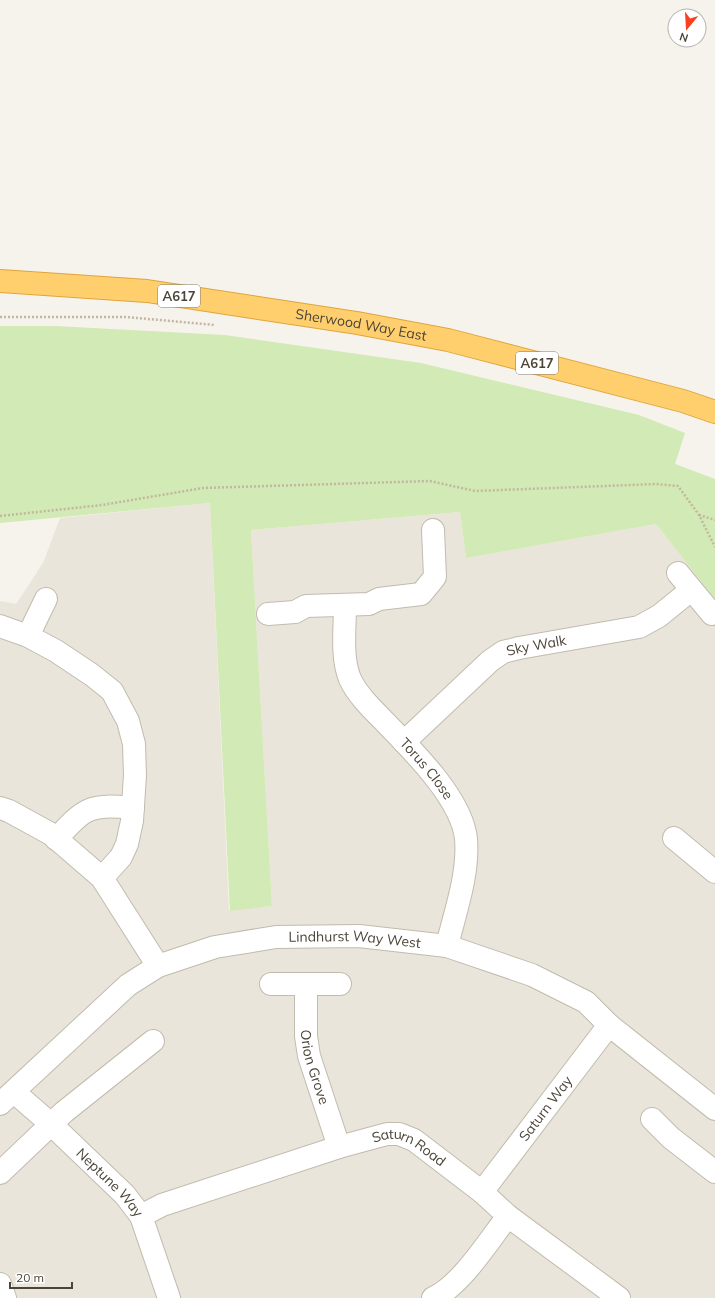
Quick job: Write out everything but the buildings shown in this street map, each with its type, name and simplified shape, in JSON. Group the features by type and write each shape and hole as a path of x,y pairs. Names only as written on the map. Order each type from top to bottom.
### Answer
{"highway":[{"name":"Sherwood Way East","path":"0,281 147,292 357,323 448,340 683,401 715,412"}],"street":[{"path":"268,614 296,612 306,606 344,606 369,604 379,599 422,594 435,577 433,530"},
{"path":"678,573 712,614"},
{"name":"Sky Walk","path":"404,742 490,661 503,652 557,640 639,627 659,616 691,590"},
{"path":"28,636 46,599"},
{"name":"Torus Close","path":"344,606 345,654 350,678 362,698 404,742 450,796 462,818 466,839 465,869 447,946"},
{"path":"0,626 28,636 56,651 92,675 112,692 128,721 134,744 135,775 133,808 127,844 121,857 102,878"},
{"path":"56,839 76,818 88,809 109,806 133,808"},
{"path":"0,808 10,811 51,834 102,878 158,966"},
{"path":"674,838 715,872"},
{"name":"Lindhurst Way West","path":"7,1098 128,985 158,966 215,947 276,938 359,936 447,946 532,975 586,1002 609,1025 715,1109"},
{"path":"271,984 340,984"},
{"name":"Orion Grove","path":"306,984 306,1036 309,1056 339,1147"},
{"name":"Saturn Way","path":"482,1192 609,1025"},
{"path":"0,1173 52,1126 64,1112 153,1041"},
{"name":"Neptune Way","path":"7,1098 52,1126 124,1195 141,1216 168,1298"},
{"path":"652,1119 671,1138 715,1172"},
{"name":"Saturn Road","path":"141,1216 162,1205 339,1147 387,1134 399,1134 414,1140 482,1192 508,1216 619,1298"},
{"path":"433,1298 444,1294 457,1281 508,1216"},
{"path":"0,1284 5,1298"}],"path":[{"path":"0,317 126,317 219,325"},
{"path":"0,516 102,505 203,488 430,481 475,491 656,484 678,486 699,515 715,547"},
{"path":"699,515 715,520"}],"shaded area":[{"path":"210,503 229,910 272,906 251,530 460,512 466,558 656,524 715,599 715,1298 0,1298 0,601 16,604 43,563 60,518"}],"green space":[{"path":"0,326 55,326 225,335 421,363 639,415 685,433 675,464 715,479 715,599 656,524 466,558 460,512 251,530 272,906 230,911 210,503 0,523"}]}
